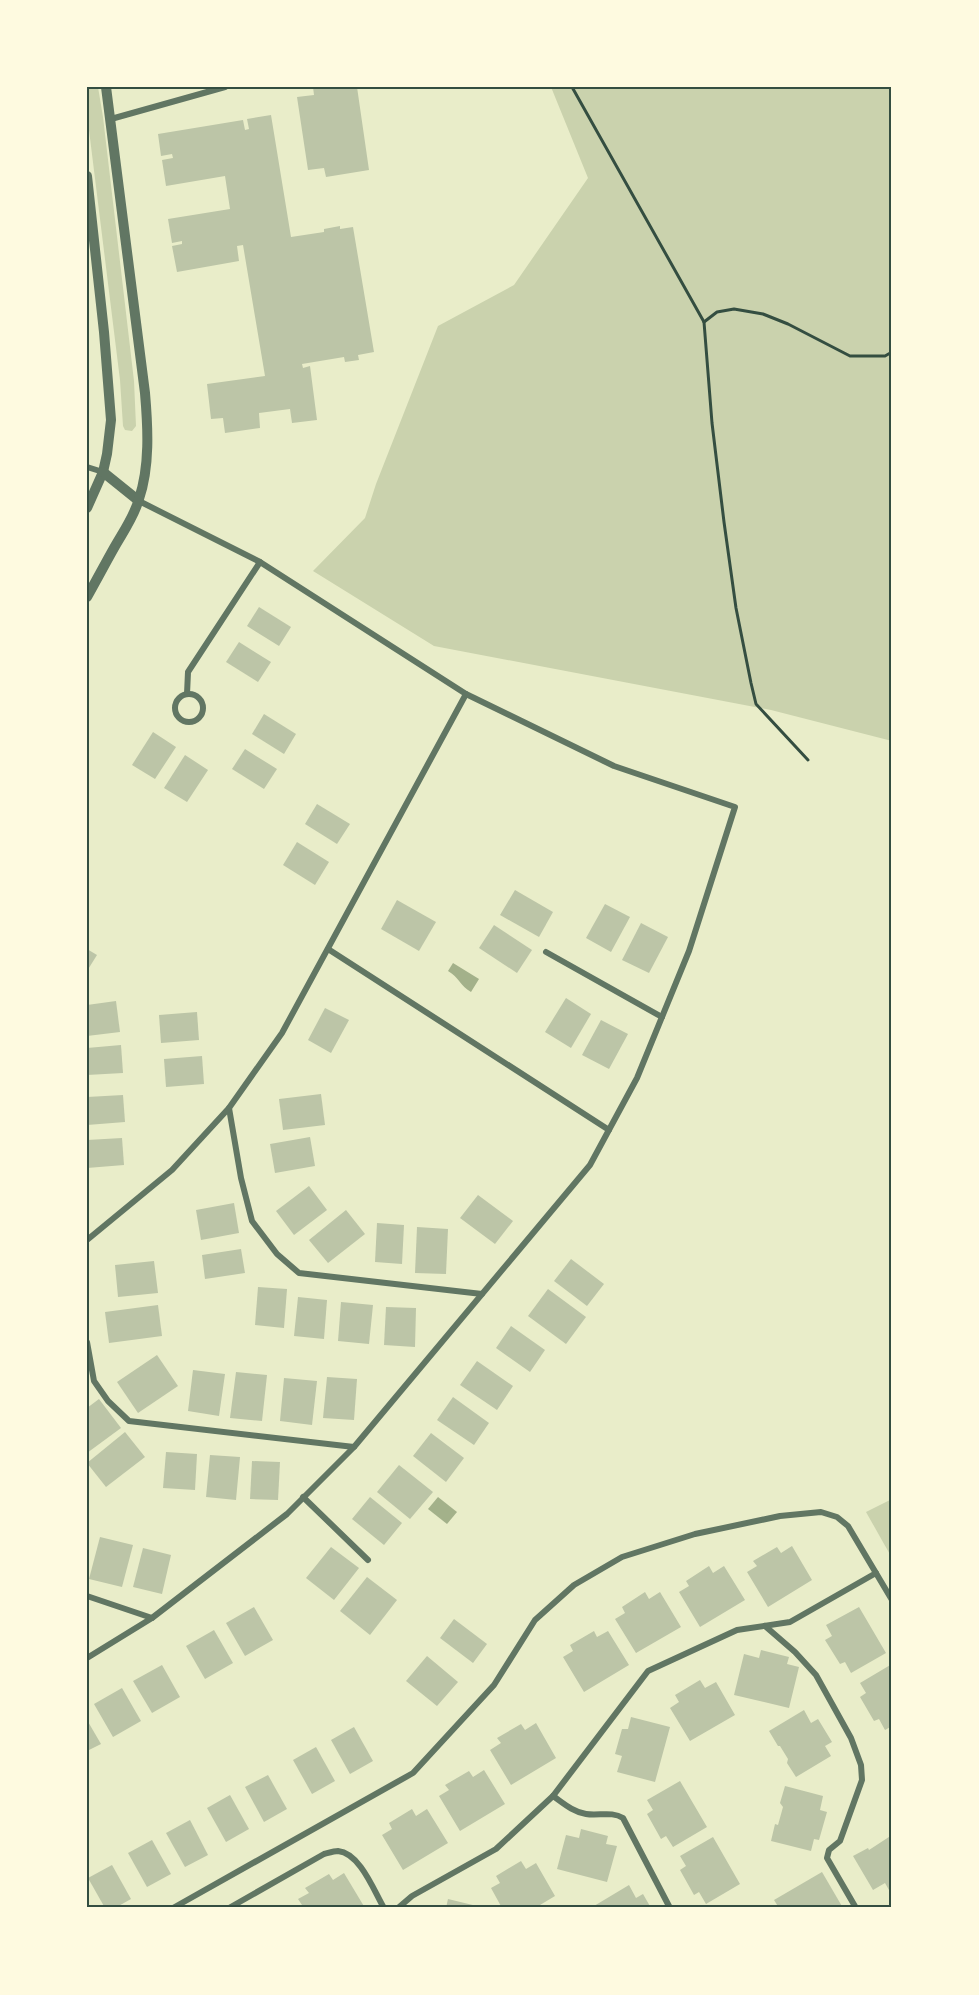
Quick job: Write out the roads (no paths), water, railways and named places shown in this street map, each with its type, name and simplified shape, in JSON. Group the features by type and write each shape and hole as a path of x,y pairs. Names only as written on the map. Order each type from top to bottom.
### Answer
{"street":[{"path":"87,597 139,501 146,465 147,416 106,87"},
{"path":"111,119 225,87"},
{"path":"87,176 111,403 110,437 103,472 87,508"},
{"path":"87,467 103,472 139,501 260,562 466,694 614,766 735,807 689,951 637,1078 590,1165 354,1447 287,1514 152,1618 87,1659"},
{"path":"187,694 188,672 260,562"},
{"path":"187,694 197,696 203,703 203,713 197,721 187,723 179,719 175,711 176,702 187,694"},
{"path":"87,1240 172,1170 229,1108 282,1033 466,694"},
{"path":"328,949 609,1130"},
{"path":"546,952 662,1017"},
{"path":"229,1108 241,1178 252,1221 277,1254 299,1273 482,1294"},
{"path":"87,1342 94,1381 108,1401 129,1421 354,1447"},
{"path":"303,1497 368,1560"},
{"path":"173,1908 413,1773 494,1685 535,1620 574,1586 622,1557 694,1534 780,1516 821,1512 837,1517 848,1526 892,1600"},
{"path":"398,1908 412,1896 496,1849 553,1796 648,1671 737,1630 790,1622 876,1573"},
{"path":"87,1596 152,1618"},
{"path":"765,1626 795,1652 816,1675 851,1738 861,1765 862,1780 840,1841 829,1850 827,1858 856,1908"},
{"path":"553,1796 573,1810 586,1814 617,1814 623,1818 670,1908"},
{"path":"229,1908 324,1854 338,1851 351,1855 361,1866 384,1908"}]}
